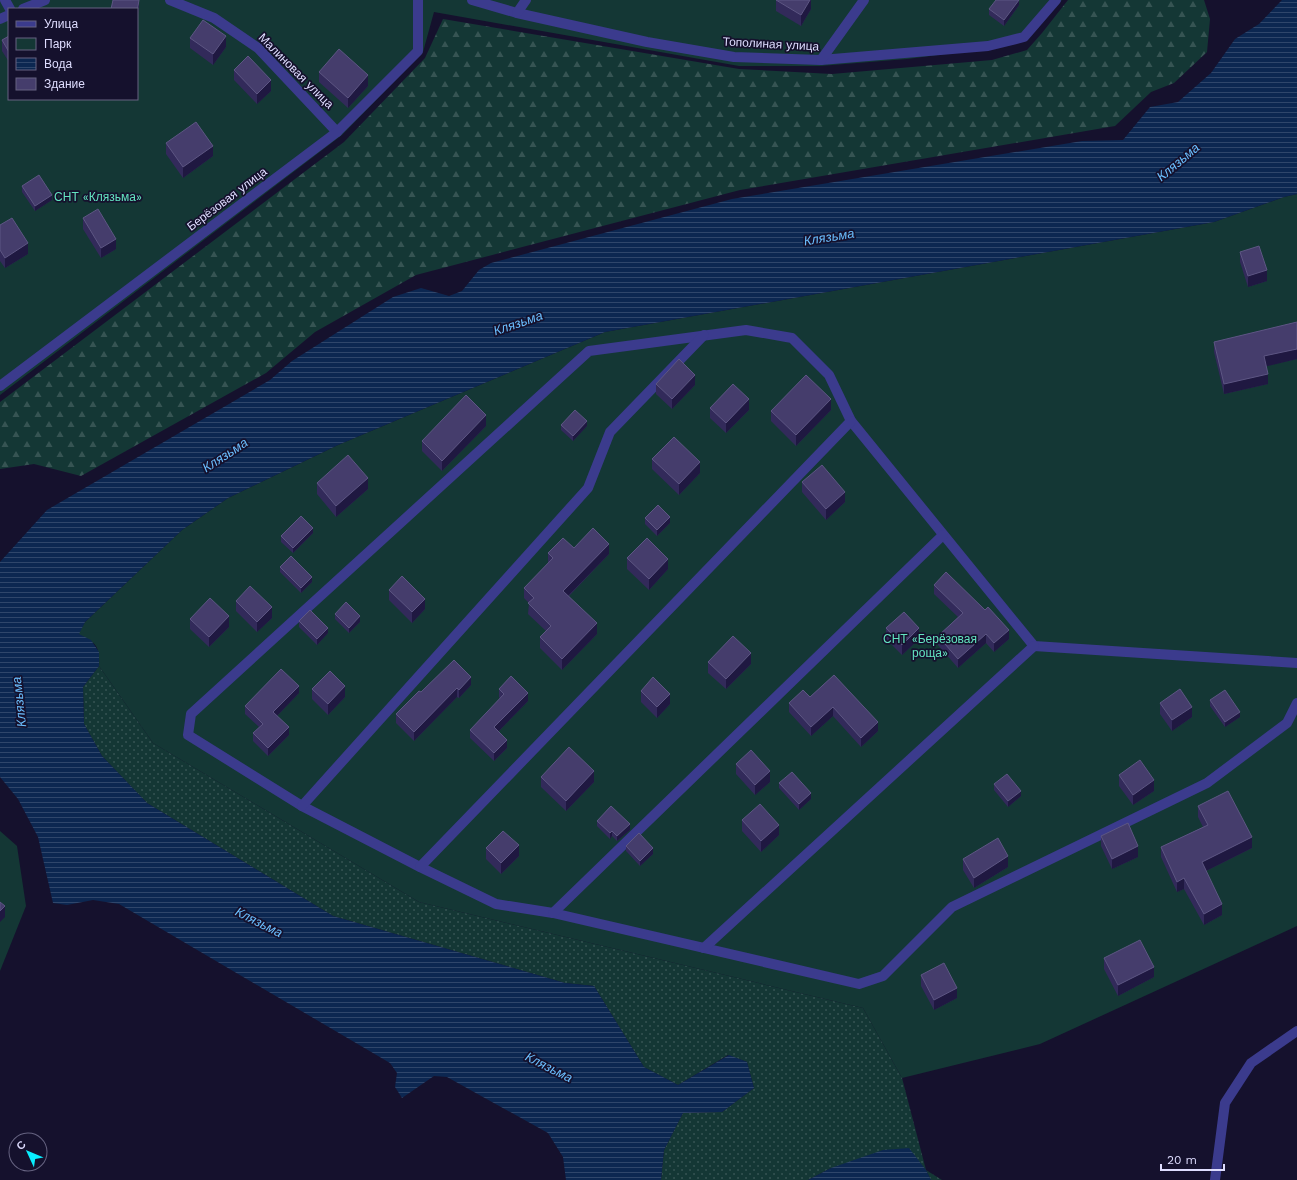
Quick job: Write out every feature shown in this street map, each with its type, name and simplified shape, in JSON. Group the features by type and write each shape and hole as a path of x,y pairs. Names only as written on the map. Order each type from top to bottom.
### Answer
{"street":[{"path":"25,8 45,0"},
{"name":"Малиновая улица","path":"170,0 214,18 258,48 337,132"},
{"name":"Берёзовая улица","path":"0,386 337,132 418,51 418,0"},
{"name":"Тополиная улица","path":"472,0 517,13 647,42 734,57 821,60 988,46 1024,37 1056,0"},
{"path":"517,13 526,0"},
{"path":"821,60 864,0"},
{"path":"1034,646 851,421 829,375 792,338 746,330 588,351 191,714 188,735 302,806 420,867 496,904 553,913 859,984 883,976 952,907 1207,783 1287,723 1297,703"},
{"path":"302,806 588,488 610,432 704,335"},
{"path":"420,867 851,421"},
{"path":"553,913 943,535"},
{"path":"704,948 1034,646 1297,663"},
{"path":"1215,1180 1225,1102 1251,1063 1297,1031"}],"green space":[{"name":"СНТ «Клязьма»","path":"0,0 1062,0 1029,38 985,49 907,59 820,66 739,66 434,12 423,52 342,135 0,395"},
{"path":"1068,0 1204,0 1210,19 1207,52 1174,83 1151,92 1115,126 740,190 416,275 315,332 266,373 81,476 34,464 0,469 0,402 344,142 425,58 443,19 739,69 832,74 992,60 1027,50"},
{"name":"СНТ «Берёзовая роща»","path":"1297,194 1297,926 1040,1044 902,1078 863,1008 419,902 153,743 99,666 99,653 96,646 78,634 85,622 182,530 228,498 338,445 605,332 1214,222 1284,197"},
{"path":"99,666 153,743 419,902 863,1008 902,1078 926,1170 831,1168 808,1180 661,1180 664,1150 683,1113 722,1112 754,1088 747,1062 728,1055 678,1085 644,1067 594,986 565,983 333,916 147,803 102,756 84,724 83,687"},
{"path":"0,831 17,846 26,906 0,971"},
{"path":"926,1170 942,1180 931,1180"}],"water":[{"name":"Клязьма","path":"1282,0 1297,0 1297,194 1284,197 1214,222 605,332 338,445 228,498 182,530 85,622 79,634 91,640 99,652 99,666 83,687 84,724 102,756 147,803 333,916 565,983 594,986 644,1067 678,1085 729,1055 747,1062 754,1088 722,1112 683,1113 664,1150 661,1180 566,1180 563,1157 548,1133 447,1077 434,1076 402,1098 395,1087 397,1073 390,1063 119,904 93,900 67,905 53,903 38,837 18,799 0,777 0,562 47,510 270,380 292,361 393,297 421,288 449,296 462,291 479,270 491,263 732,199 1082,141 1123,140 1150,107 1178,102 1211,73 1235,39 1259,24"},
{"path":"909,1148 926,1170 931,1180 808,1180 831,1168 883,1150"}],"building":[{"path":"113,0 139,0 138,8 111,8"},
{"path":"776,0 810,0 801,15"},
{"path":"996,0 1019,0 1004,20 989,9"},
{"path":"203,20 226,36 213,54 190,38"},
{"path":"8,37 8,50 2,40"},
{"path":"339,49 368,75 348,98 319,72"},
{"path":"248,56 271,80 257,94 234,70"},
{"path":"196,122 213,146 183,167 166,143"},
{"path":"39,175 52,195 35,206 22,186"},
{"path":"98,209 116,239 101,248 83,218"},
{"path":"12,218 28,243 5,258 0,250 0,225"},
{"path":"1259,246 1267,270 1248,276 1240,252"},
{"path":"1297,322 1297,349 1264,356 1268,374 1224,384 1214,342"},
{"path":"679,359 695,375 672,399 656,384"},
{"path":"806,375 831,399 796,435 771,411"},
{"path":"733,384 749,399 726,423 710,408"},
{"path":"466,395 486,415 442,461 422,441"},
{"path":"575,410 587,421 573,436 561,425"},
{"path":"674,437 700,462 679,484 652,459"},
{"path":"348,455 368,478 336,506 317,483"},
{"path":"822,465 845,492 826,509 802,482"},
{"path":"658,505 670,517 657,530 645,518"},
{"path":"301,516 313,528 293,548 281,536"},
{"path":"593,528 609,544 563,591 597,623 562,659 540,637 551,626 528,603 534,598 524,588 553,558 548,553 563,538 574,548"},
{"path":"647,538 668,559 649,579 627,558"},
{"path":"291,556 312,577 301,588 280,567"},
{"path":"946,572 985,610 988,607 1009,630 994,643 986,634 958,659 938,636 963,613 934,585"},
{"path":"402,576 425,599 412,612 389,590"},
{"path":"250,586 272,607 257,622 236,601"},
{"path":"210,598 229,616 209,637 190,619"},
{"path":"346,602 360,616 349,628 335,614"},
{"path":"310,610 328,628 317,639 299,621"},
{"path":"904,612 919,628 902,645 886,628"},
{"path":"733,636 751,653 726,679 708,662"},
{"path":"454,660 471,677 459,690 457,688 414,732 396,714"},
{"path":"281,669 299,686 273,712 289,727 268,748 253,733 263,724 245,706"},
{"path":"330,671 345,686 328,704 312,689"},
{"path":"834,675 878,722 861,738 833,707 811,727 789,703 803,690 810,697"},
{"path":"511,676 528,693 494,727 507,740 494,753 470,730 504,694 499,689"},
{"path":"653,677 670,694 657,707 641,691"},
{"path":"1180,689 1192,707 1172,720 1160,703"},
{"path":"1225,690 1240,712 1225,722 1210,700"},
{"path":"569,747 594,771 566,801 541,777"},
{"path":"751,750 770,771 755,785 736,764"},
{"path":"1140,760 1154,780 1133,795 1119,775"},
{"path":"792,772 811,793 799,804 779,783"},
{"path":"1007,774 1021,791 1008,801 994,784"},
{"path":"1228,791 1252,837 1202,862 1222,904 1204,914 1184,878 1177,882 1161,847 1208,825 1198,806"},
{"path":"760,804 779,825 761,841 742,820"},
{"path":"611,806 630,824 617,836 612,831 610,833 597,821"},
{"path":"1128,823 1138,846 1112,859 1101,836"},
{"path":"503,831 519,845 501,863 486,848"},
{"path":"639,833 653,848 640,861 626,846"},
{"path":"998,838 1008,856 974,878 963,859"},
{"path":"0,902 5,906 0,911"},
{"path":"1140,940 1154,967 1118,985 1104,958"},
{"path":"944,963 957,988 934,1000 921,975"}]}
